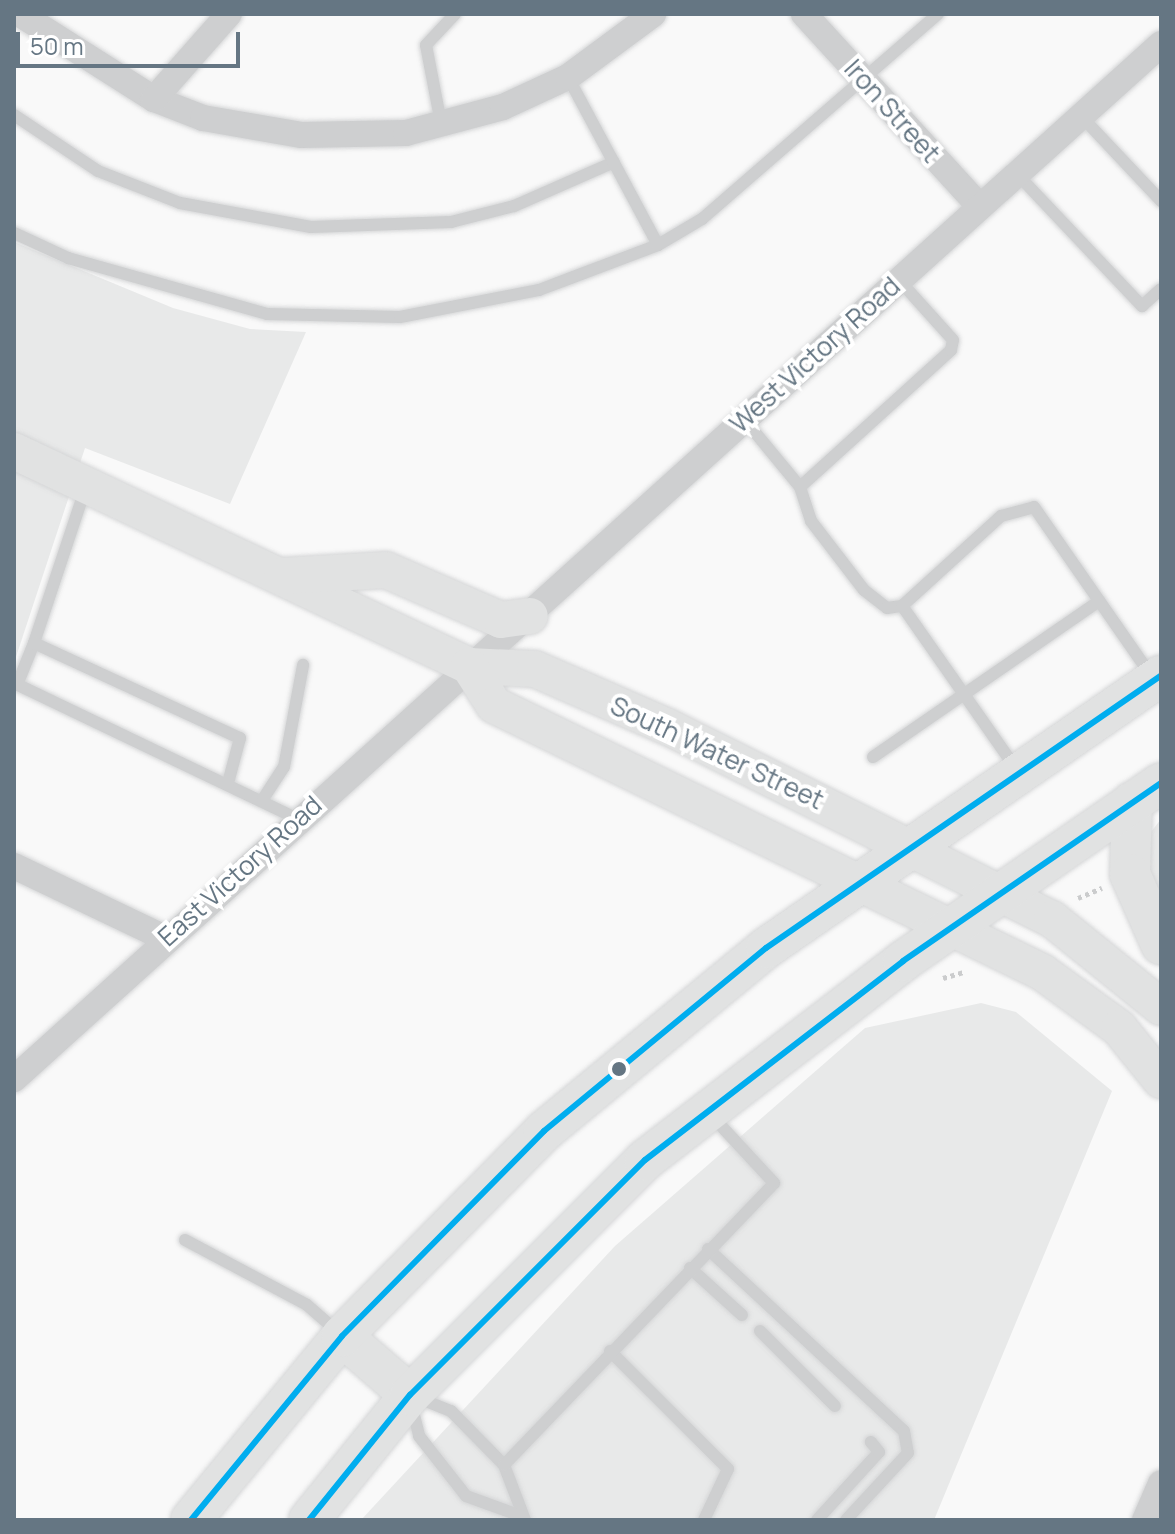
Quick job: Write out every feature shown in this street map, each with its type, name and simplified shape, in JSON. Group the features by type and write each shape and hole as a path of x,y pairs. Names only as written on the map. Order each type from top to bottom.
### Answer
{"main road":[{"name":"South Water Street","path":"14,451 469,666 535,669 884,864 906,904 977,909"},
{"path":"280,577 386,570 501,620 530,616"},
{"name":"South Water Street","path":"469,666 494,705 884,864 956,869 977,909"},
{"path":"191,1520 342,1336 544,1131 686,1009 884,864 1157,677"},
{"path":"309,1520 410,1395 515,1283 706,1109 977,909 1147,792"},
{"path":"1147,792 1126,837 1130,874 1161,944"},
{"path":"977,909 1052,919 1161,1007"},
{"path":"977,909 1042,972 1119,1028 1161,1080"},
{"path":"342,1336 410,1395"}],"street":[{"path":"20,14 154,99 203,118 301,135 406,133 503,107 568,77 653,14"},
{"path":"154,99 229,14"},
{"name":"Iron Street","path":"804,14 980,207"},
{"name":"West Victory Road","path":"469,666 530,616 1161,44"},
{"name":"East Victory Road","path":"14,1079 165,938 469,666"},
{"path":"14,866 165,938"},
{"path":"1145,1520 1161,1483"}],"lane":[{"path":"441,123 426,45 455,14"},
{"path":"14,233 68,258 192,297 325,319 470,307 539,290 658,245 702,219 865,81 938,14"},
{"path":"568,77 658,245"},
{"path":"14,115 98,171 180,203 311,227 451,222 514,206 614,162"},
{"path":"1081,116 1161,201"},
{"path":"1017,174 1142,306 1161,289"},
{"path":"800,487 951,350 953,340 899,280"},
{"path":"744,419 800,487 811,521 864,590 887,608 902,606 1001,516 1025,504 1034,507 1099,601 1157,677"},
{"path":"86,485 34,643 16,684 263,799 298,819"},
{"path":"873,757 1099,601"},
{"path":"902,606 1018,772"},
{"path":"34,643 240,738 228,783"},
{"path":"263,799 284,767 303,665"},
{"path":"504,1465 774,1183 706,1109"},
{"path":"185,1240 307,1305 342,1336"},
{"path":"708,1249 904,1431 908,1453 846,1520"},
{"path":"690,1268 742,1315"},
{"path":"760,1331 835,1406"},
{"path":"610,1351 728,1469 711,1518"},
{"path":"410,1395 451,1411 504,1465 523,1518"},
{"path":"410,1395 419,1436 466,1496 523,1518"},
{"path":"817,1520 879,1452 871,1442"}],"shaded area":[{"path":"14,242 173,308 250,329 306,332 230,504 85,448 14,663"},
{"path":"1161,819 1161,926 1141,845"},
{"path":"981,1003 1016,1012 1112,1091 934,1520 361,1520 615,1246 865,1028"}],"transit line":[{"path":"191,1520 342,1336 544,1131 766,948 1161,675"},
{"path":"309,1520 410,1395 645,1160 903,961 1161,783"}]}
